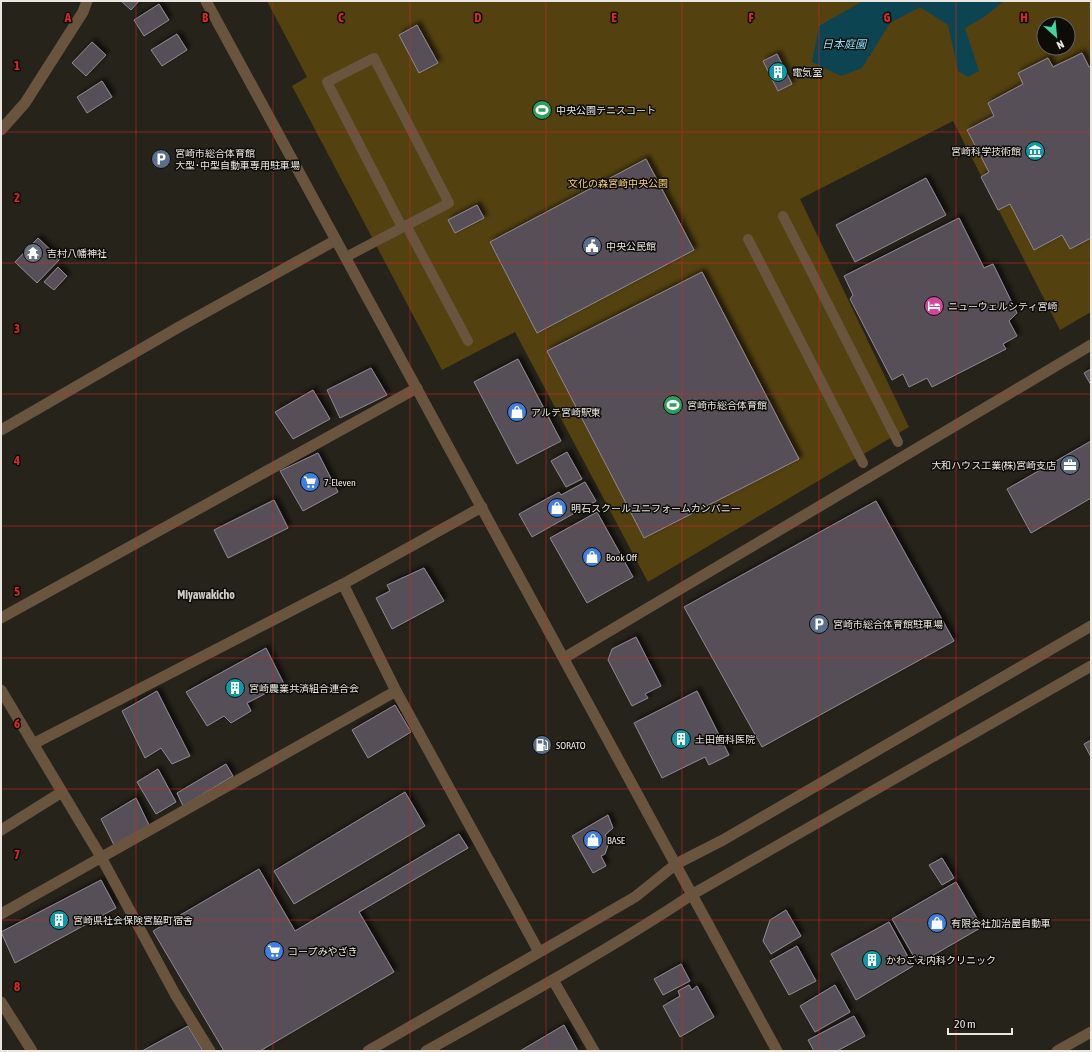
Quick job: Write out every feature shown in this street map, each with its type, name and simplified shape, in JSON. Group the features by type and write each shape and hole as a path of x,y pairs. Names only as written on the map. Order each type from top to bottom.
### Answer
{"street":[{"path":"1,130 26,103 83,12 87,1"},
{"path":"206,1 482,506 777,1051"},
{"path":"1,430 179,327 336,240"},
{"path":"564,658 1091,345"},
{"path":"1,618 417,388"},
{"path":"33,744 343,584 482,506"},
{"path":"343,584 396,691 539,952"},
{"path":"368,1051 636,897 676,864 723,840 1091,626"},
{"path":"426,1051 553,980 650,922 692,894 1091,666"},
{"path":"1,690 101,857 175,994 210,1051"},
{"path":"1,914 396,691"},
{"path":"1,830 62,792"},
{"path":"553,980 594,1051"},
{"path":"1,1002 32,1051"},
{"path":"1057,1051 1091,1032"}],"lane":[{"path":"346,257 404,226 449,203 374,58 327,82 404,226 468,341"},
{"path":"783,216 898,442"},
{"path":"748,239 863,463"}],"green space":[{"name":"文化の森宮崎中央公園","path":"267,1 1091,1 1091,312 1060,330 953,121 800,199 909,427 648,582 515,332 442,370 292,86 307,77"}],"water":[{"name":"日本庭園","path":"863,1 1004,1 984,17 965,28 979,71 968,77 958,71 948,25 920,7 890,23 862,68 841,76 812,62 819,26"}],"building":[{"path":"121,1 139,1 131,10"},
{"path":"159,4 169,20 144,36 134,20"},
{"path":"417,25 438,63 419,73 399,35"},
{"path":"177,34 187,50 162,66 151,50"},
{"path":"92,42 106,55 86,76 72,63"},
{"name":"宮崎科学技術館","path":"1082,53 1089,67 1091,66 1091,238 1070,249 1062,235 1034,250 1010,204 998,210 981,177 989,172 967,130 994,116 988,103 1023,84 1018,73 1048,58 1053,67"},
{"name":"電気室","path":"777,54 792,84 778,91 763,61"},
{"path":"102,81 112,97 87,113 77,97"},
{"name":"中央公民館","path":"646,159 694,250 537,333 490,242"},
{"path":"926,178 946,215 855,262 836,225"},
{"path":"477,205 484,218 455,233 448,220"},
{"name":"ニューウェルシティ宮崎","path":"959,218 984,268 993,264 1017,313 1009,321 1017,336 1003,344 1006,349 932,387 927,378 909,387 903,374 892,380 850,299 853,295 844,276"},
{"path":"38,238 60,259 37,283 15,262"},
{"path":"58,267 67,276 54,290 44,282"},
{"name":"宮崎市総合体育館","path":"702,272 799,459 644,538 547,351"},
{"name":"アルテ宮崎駅東","path":"518,359 561,441 517,464 474,382"},
{"path":"371,368 387,395 340,418 327,390"},
{"path":"1091,369 1091,385 1084,373"},
{"path":"313,390 330,419 293,439 275,412"},
{"name":"大和ハウス工業(株)宮崎支店","path":"1091,441 1091,498 1031,533 1007,489"},
{"path":"567,452 582,479 566,487 551,461"},
{"name":"7-Eleven","path":"318,453 338,492 303,511 280,471"},
{"name":"明石スクールユニフォームカンパニー","path":"585,482 596,501 532,537 519,514 559,492 561,495"},
{"path":"274,500 288,528 228,558 214,530"},
{"name":"宮崎市総合体育館駐車場","path":"876,501 954,641 762,747 684,607"},
{"name":"Book Off","path":"597,512 633,577 587,603 550,538"},
{"path":"424,568 444,601 392,629 376,598 390,591 387,585"},
{"path":"636,637 661,686 645,694 648,698 632,706 608,660 612,649"},
{"name":"宮崎農業共済組合連合会","path":"266,648 284,684 247,703 251,711 231,723 224,716 207,726 186,692"},
{"path":"157,691 190,756 172,764 161,748 145,758 122,711"},
{"name":"土田歯科医院","path":"697,691 729,755 709,765 705,757 662,778 634,723"},
{"path":"395,705 411,732 368,758 352,730"},
{"path":"1091,740 1091,757 1084,744"},
{"path":"226,764 233,776 183,806 177,793"},
{"path":"158,769 176,802 156,814 137,782"},
{"path":"405,792 425,826 294,904 274,871"},
{"path":"136,798 149,825 114,845 101,819"},
{"path":"608,815 613,828 605,835 609,842 605,854 601,856 606,866 593,873 572,836"},
{"name":"コープみやざき","path":"459,834 468,848 359,912 394,972 260,1051 224,1051 153,931 259,869 295,931"},
{"path":"942,858 954,878 942,885 929,865"},
{"name":"宮崎県社会保険宮脇町宿舎","path":"101,880 116,908 15,963 1,932"},
{"name":"有限会社加治屋自動車","path":"956,882 982,927 918,964 892,919"},
{"path":"786,910 801,936 771,954 763,941 770,920"},
{"name":"かわごえ内科クリニック","path":"889,922 913,966 856,1000 831,954"},
{"path":"797,946 816,981 789,995 770,961"},
{"path":"681,964 690,981 663,995 654,979"},
{"path":"689,985 692,990 697,986 714,1017 680,1037 663,1006 680,996 678,991"},
{"path":"835,985 850,1012 815,1032 800,1006"},
{"path":"854,1016 865,1036 837,1051 814,1051 808,1040"},
{"path":"564,1025 578,1051 520,1051"},
{"path":"188,1026 203,1051 142,1051"}],"place":[{"name":"電気室","path":"778,72"},
{"name":"中央公園テニスコート","path":"542,110"},
{"name":"宮崎科学技術館","path":"1035,151"},
{"name":"宮崎市総合体育館 大型･中型自動車専用駐車場","path":"161,159"},
{"name":"中央公民館","path":"592,246"},
{"name":"吉村八幡神社","path":"33,253"},
{"name":"ニューウェルシティ宮崎","path":"934,306"},
{"name":"宮崎市総合体育館","path":"673,405"},
{"name":"アルテ宮崎駅東","path":"517,412"},
{"name":"大和ハウス工業(株)宮崎支店","path":"1070,465"},
{"name":"7-Eleven","path":"310,482"},
{"name":"明石スクールユニフォームカンパニー","path":"557,508"},
{"name":"Book Off","path":"592,557"},
{"name":"宮崎市総合体育館駐車場","path":"819,624"},
{"name":"宮崎農業共済組合連合会","path":"235,688"},
{"name":"土田歯科医院","path":"681,739"},
{"name":"SORATO","path":"542,745"},
{"name":"BASE","path":"593,840"},
{"name":"宮崎県社会保険宮脇町宿舎","path":"59,920"},
{"name":"有限会社加治屋自動車","path":"937,923"},
{"name":"コープみやざき","path":"274,951"},
{"name":"かわごえ内科クリニック","path":"872,960"}],"district":[{"name":"Miyawakicho","path":"206,595"}]}
